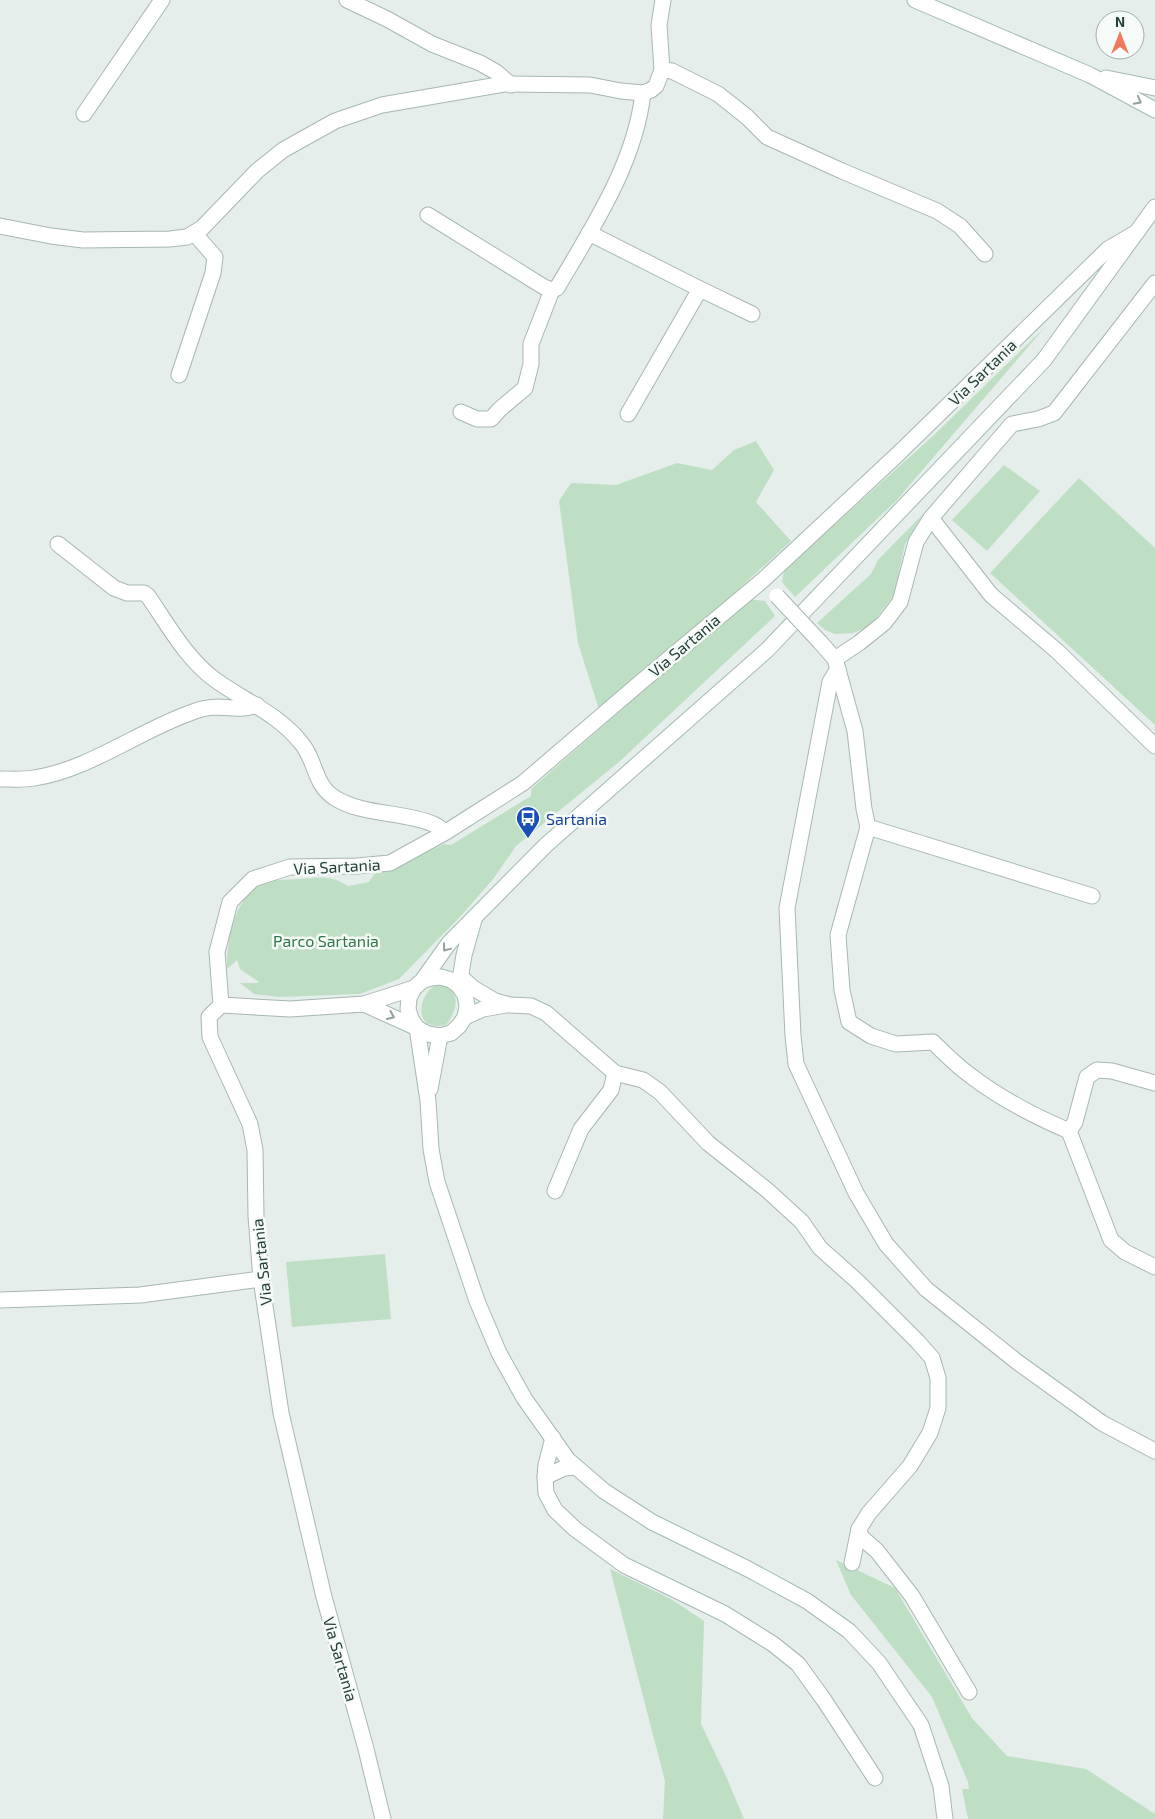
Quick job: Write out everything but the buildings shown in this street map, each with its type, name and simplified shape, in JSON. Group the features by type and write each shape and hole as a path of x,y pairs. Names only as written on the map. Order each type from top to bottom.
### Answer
{"street":[{"path":"84,114 162,0"},
{"path":"347,0 387,19 432,44 480,63 496,72 511,85"},
{"path":"0,226 83,240 170,239 187,237 202,228 257,171 283,150 335,121 382,105 504,84 590,85 621,92 643,93 656,86 662,70 659,25 663,0"},
{"path":"915,0 1090,75 1155,110"},
{"path":"662,70 672,71 718,94 747,117 767,137 842,171 937,210 960,226 985,254"},
{"path":"1090,75 1155,88"},
{"path":"461,412 477,419 491,419 525,388 531,364 531,344 552,290 557,288 589,233 627,158 640,117 643,93"},
{"name":"Via Sartania","path":"383,1819 366,1749 324,1597 282,1413 261,1279 256,1216 255,1150 250,1124 210,1037 209,1017 220,1005 217,952 230,902 253,879 290,868 390,863 446,832 523,783 762,580 898,454 1108,249 1137,232 1155,207"},
{"path":"428,215 544,287 552,290"},
{"path":"945,1819 940,1786 931,1752 921,1725 878,1664 850,1631 799,1596 652,1522 604,1491 568,1460 524,1398 499,1352 477,1301 437,1182 431,1148 428,1101 417,1028 411,1019 408,1009 409,998 449,944 546,845 767,650 1044,360 1137,232"},
{"path":"179,375 213,273 215,257 194,233"},
{"path":"589,233 752,314"},
{"path":"1155,283 1054,413 1038,419 1012,424 931,518 916,542 900,602 884,623 836,664 830,682 787,908 796,1064 861,1202 886,1244 926,1289 1016,1361 1102,1423 1155,1451"},
{"path":"628,414 700,289"},
{"path":"931,518 992,595 1057,651 1155,746"},
{"path":"58,544 114,588 127,593 144,593 148,596 191,657 213,678 284,724 303,745 318,782 334,798 360,809 433,824 446,832"},
{"path":"762,580 820,642 836,664 855,731 864,809 868,827 838,935 842,990 849,1022 871,1036 896,1044 933,1042 969,1075 1004,1099 1036,1117 1069,1131 1111,1240 1125,1252 1155,1268"},
{"path":"0,779 35,778 67,769 190,713 209,708 247,709 257,705"},
{"path":"868,827 1092,896"},
{"path":"364,1004 428,1034 440,1036 451,1033 465,1017 467,1006 460,981 464,954 474,918"},
{"path":"220,1005 290,1009 364,1004 418,985 431,978 441,977 460,981 484,996 510,1005"},
{"path":"465,1017 491,1007 510,1005 531,1006 546,1013 615,1073 643,1080 660,1092 708,1143 767,1190 802,1222 820,1248 857,1281 932,1358 938,1378 938,1408 930,1432 910,1466 869,1513 859,1529 852,1563"},
{"path":"428,1101 440,1036"},
{"path":"1069,1131 1075,1122 1088,1077 1097,1070 1155,1083"},
{"path":"555,1191 581,1129 611,1090 615,1073"},
{"path":"0,1300 140,1295 261,1279"},
{"path":"553,1438 545,1477 546,1493 555,1510 582,1534 624,1565 726,1614 772,1644 798,1664 833,1712 876,1778"},
{"path":"545,1477 564,1468 576,1466"},
{"path":"859,1529 861,1537 877,1551 912,1596 969,1692"}],"green space":[{"path":"1046,326 896,501 795,597 782,582 784,570 933,436"},
{"path":"756,441 774,470 756,502 791,541 601,716 578,643 559,501 571,483 616,485 677,463 712,470 734,450"},
{"path":"1004,465 1040,491 987,551 952,520"},
{"path":"1079,478 1155,548 1155,725 990,573"},
{"path":"923,514 905,544 894,595 870,626 853,633 835,634 825,630 817,623 871,574 878,560"},
{"name":"Parco Sartania","path":"748,599 765,601 775,616 619,762 516,846 494,878 460,917 399,979 360,994 279,997 254,994 240,983 259,982 240,969 237,960 227,969 228,946 234,921 245,898 253,889 262,883 270,881 313,878 331,878 348,886 369,882 374,874 393,868 444,844 451,845 531,796 531,789"},
{"path":"439,984 451,990 456,1001 453,1013 446,1025 434,1026 427,1023 421,1009 427,993 432,987"},
{"path":"385,1254 391,1319 292,1327 286,1262"},
{"path":"836,1560 895,1588 972,1718 1007,1756 1086,1769 1155,1814 1155,1819 968,1819 962,1789 969,1789 968,1782 932,1697 851,1595"},
{"path":"610,1569 671,1599 704,1621 701,1724 744,1819 663,1819 665,1781"}],"place":[{"name":"Sartania","path":"528,839"}]}
